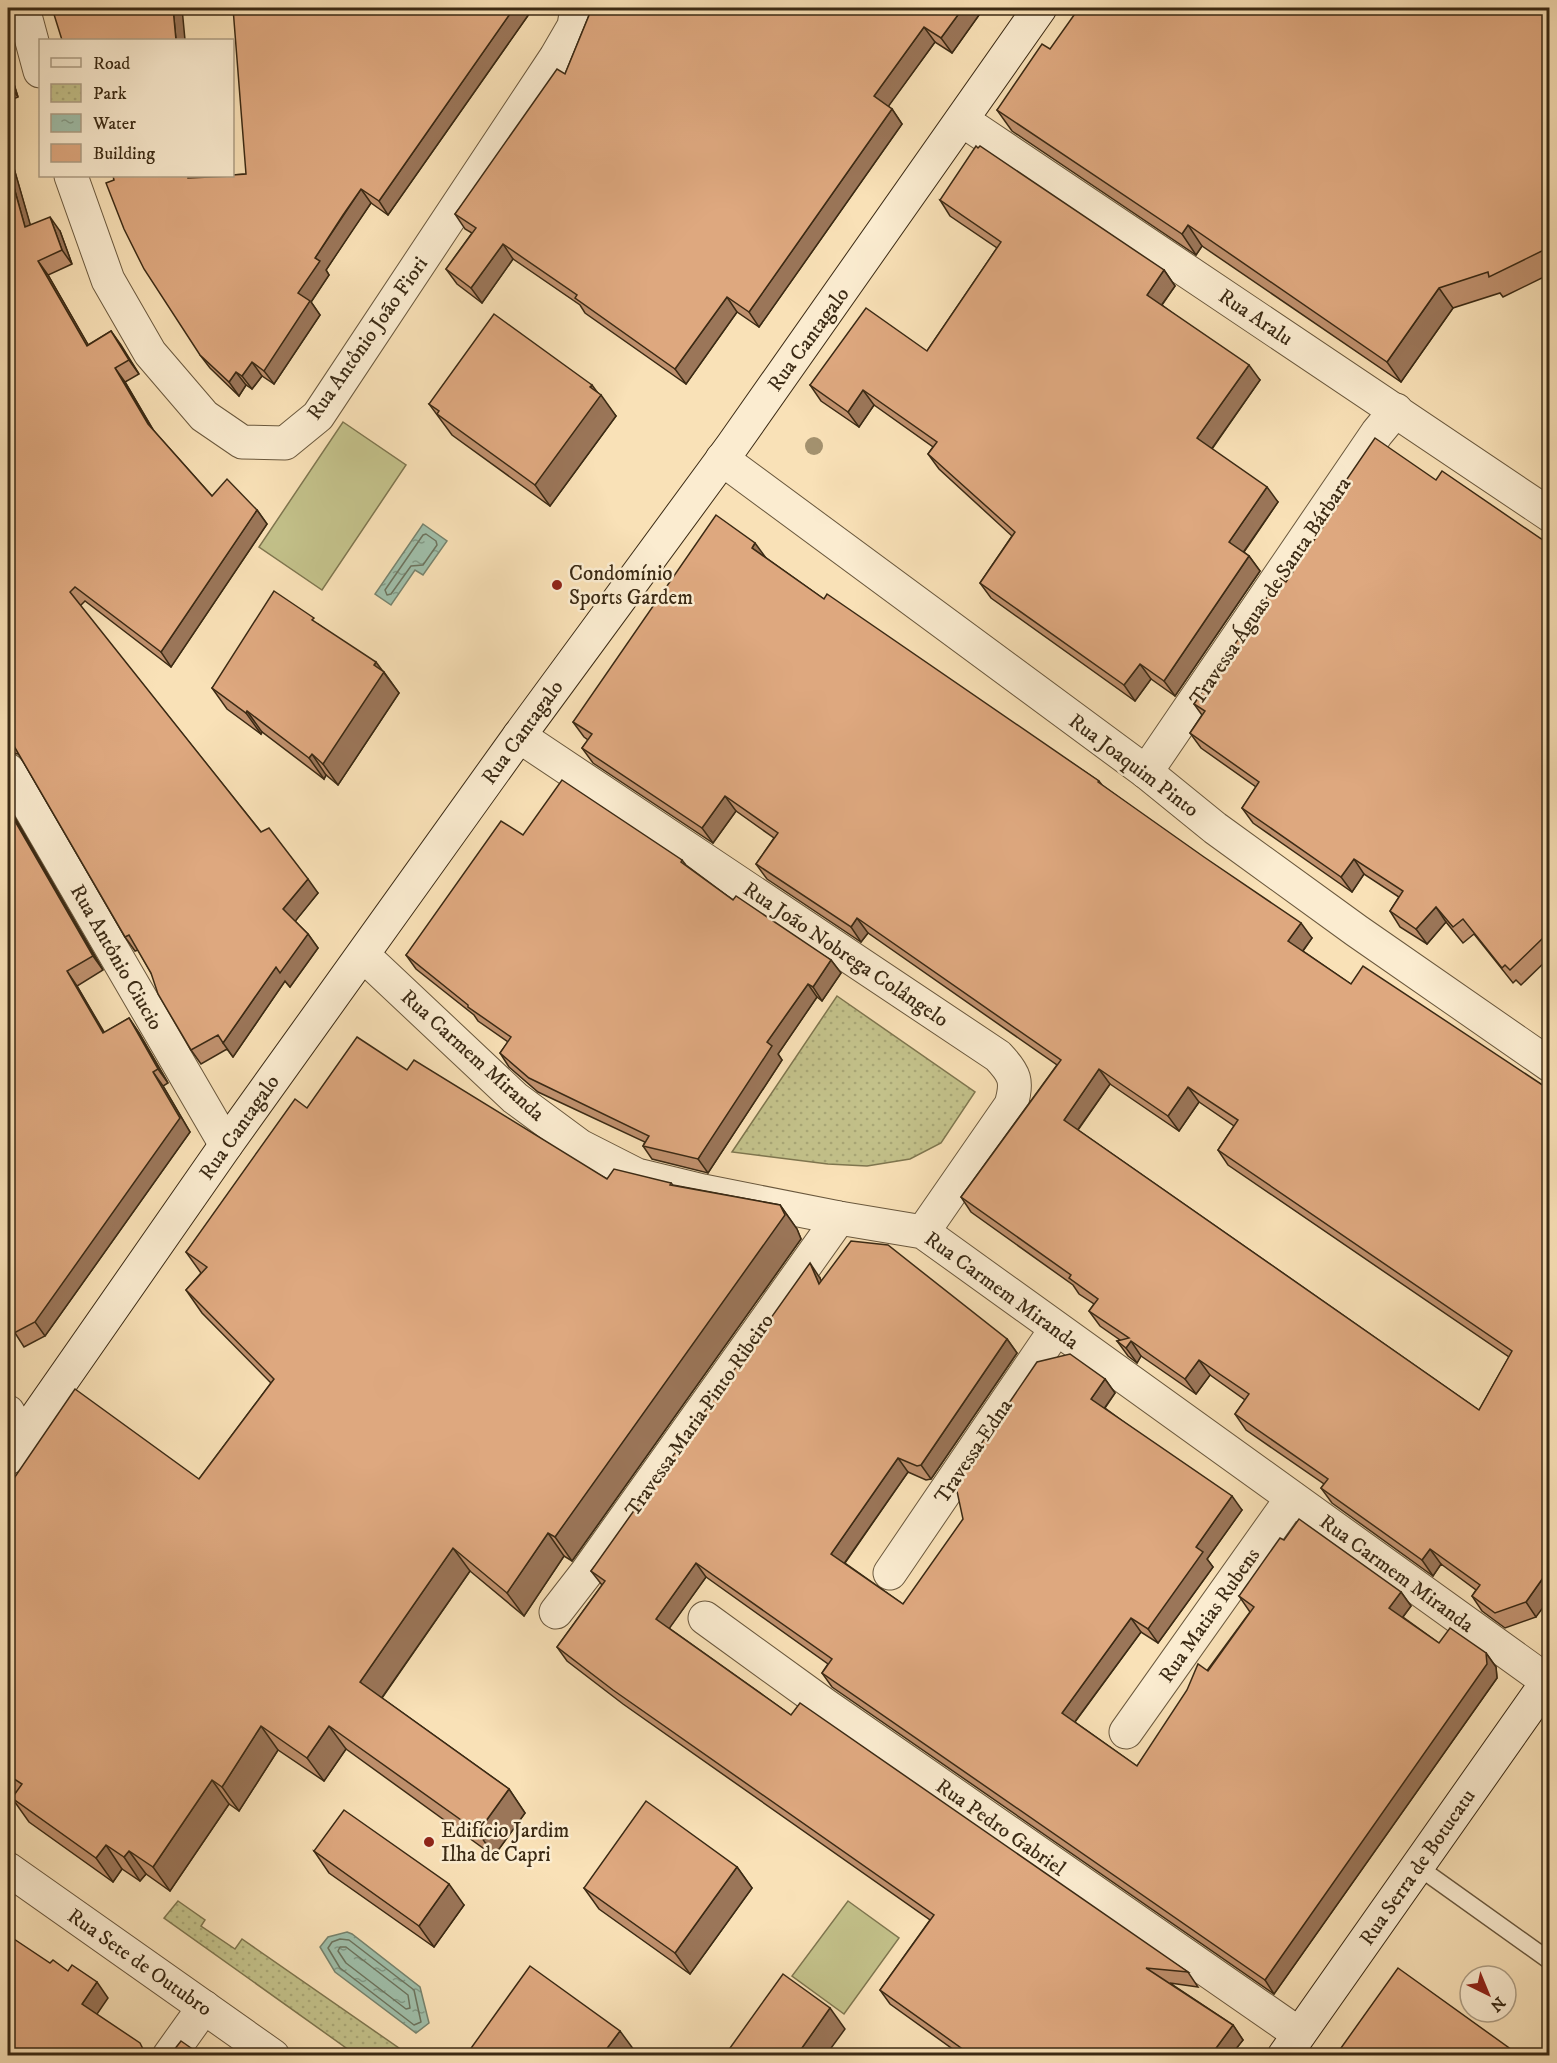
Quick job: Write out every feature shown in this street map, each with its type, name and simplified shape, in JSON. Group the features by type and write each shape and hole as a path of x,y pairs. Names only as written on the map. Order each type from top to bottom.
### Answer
{"street":[{"path":"23,8 39,67"},
{"name":"Rua Antônio João Fiori","path":"71,177 108,280 150,353 204,416 242,442 285,443 318,416 556,57 574,26 577,8"},
{"name":"Rua Cantagalo","path":"12,1436 722,459 1040,8"},
{"name":"Rua Aralu","path":"962,120 1550,515"},
{"name":"Travessa Águas de Santa Bárbara","path":"1146,772 1377,434 1396,410"},
{"name":"Rua Joaquim Pinto","path":"722,459 1146,772 1215,828 1357,931 1550,1065"},
{"name":"Rua João Nobrega Colângelo","path":"519,736 998,1056 1011,1071 1016,1088 1011,1105 923,1232"},
{"name":"Rua Antônio Ciucio","path":"8,770 226,1144"},
{"name":"Rua Carmem Miranda","path":"363,955 514,1098 580,1146 637,1175 703,1191 923,1232 1292,1498 1545,1693"},
{"name":"Travessa Maria Pinto Ribeiro","path":"556,1612 587,1572 839,1218"},
{"name":"Travessa Edna","path":"890,1573 1056,1329"},
{"name":"Rua Matias Rubens","path":"1126,1732 1292,1498"},
{"name":"Rua Pedro Gabriel","path":"705,1617 1291,2045"},
{"name":"Rua Serra de Botucatu","path":"1291,2045 1417,1866 1545,1693"},
{"name":"Rua Sete de Outubro","path":"8,1869 273,2055"},
{"path":"169,2055 204,2007"}],"lane":[{"path":"1417,1866 1550,1960"}],"green space":[{"path":"343,422 406,465 322,590 259,547"},
{"path":"837,996 975,1092 941,1143 910,1159 867,1166 828,1164 732,1152"},
{"path":"178,1901 205,1920 201,1926 235,1949 242,1939 409,2055 356,2055 164,1918"},
{"path":"848,1901 899,1938 844,2014 792,1976"}],"water":[{"path":"423,524 447,541 423,575 415,570 391,605 375,594"},
{"path":"347,1932 420,1987 429,2023 416,2033 335,1972 320,1947 328,1937"}],"building":[{"path":"52,8 173,8 176,39 62,39"},
{"path":"233,8 514,8 379,201 361,189 343,215 315,258 320,261 298,293 310,301 264,371 252,362 242,376 236,372 229,382 200,355 144,269 124,229 106,183 114,180 113,177 234,177 234,175 246,174"},
{"path":"592,8 963,8 941,38 924,27 874,96 892,109 749,312 727,297 675,369 575,298 577,295 503,244 471,288 446,269 476,228 455,214 557,69 565,74"},
{"path":"1079,8 1114,8 1122,13 1126,8 1550,8 1550,247 1489,277 1488,272 1439,288 1387,362 1188,225 1182,234 997,110 1042,44 1050,49"},
{"path":"976,146 978,148 980,146 1164,270 1147,295 1249,365 1197,438 1267,487 1229,542 1249,556 1164,681 1140,664 1124,685 980,583 1015,532 928,454 937,442 863,390 848,412 810,385 866,308 927,351 1001,242 940,200"},
{"path":"8,166 25,227 50,217 62,250 38,261 87,346 111,331 129,360 115,368 148,424 212,496 227,479 257,510 161,652 75,587 70,592 261,832 269,828 308,879 283,909 308,934 280,973 276,967 223,1043 218,1035 191,1050 158,994 151,973 129,935 125,937 14,746 8,740"},
{"path":"494,314 592,385 590,387 601,395 535,485 437,414 439,411 429,404"},
{"path":"1375,438 1436,480 1442,471 1550,545 1550,943 1543,938 1510,970 1505,965 1502,968 1463,919 1453,927 1436,907 1416,929 1390,911 1403,891 1354,859 1341,877 1242,808 1259,782 1190,733 1205,711 1194,704 1280,578 1286,582 1340,502 1334,498"},
{"path":"716,515 755,543 752,548 824,599 827,594 1301,923 1288,941 1351,984 1363,966 1550,1090 1550,1568 1526,1602 1495,1613 1472,1596 1480,1585 1430,1549 1422,1560 1321,1488 1328,1479 1235,1414 1249,1394 1199,1360 1185,1379 1131,1341 1126,1348 1117,1341 1129,1338 1089,1311 1098,1299 1069,1278 1071,1275 961,1197 1061,1060 857,918 851,927 756,864 778,833 725,796 702,828 582,748 592,734 573,722","holes":["1099,1069 1168,1116 1188,1087 1238,1120 1218,1150 1512,1351 1479,1410 1064,1120"]},
{"path":"274,591 314,618 312,620 376,662 374,665 384,672 323,764 312,754 309,758 247,711 246,713 212,688"},
{"path":"562,780 682,860 681,862 733,900 736,896 831,960 813,987 808,984 767,1042 772,1046 698,1159 643,1146 649,1136 529,1078 500,1053 511,1037 468,1007 406,955 501,821 523,835"},
{"path":"8,809 93,956 67,971 103,1033 129,1018 158,1069 153,1072 180,1118 35,1322 14,1333 8,1322"},
{"path":"357,1037 407,1070 414,1060 607,1179 614,1169 671,1183 670,1185 780,1205 785,1215 555,1537 548,1533 507,1593 453,1548 360,1682 509,1789 478,1832 329,1726 307,1758 261,1726 222,1787 212,1780 153,1867 129,1851 124,1857 106,1845 96,1858 12,1798 22,1784 8,1775 8,1487 75,1389 199,1479 274,1379 186,1290 207,1267 186,1252 295,1099 307,1108"},
{"path":"851,1241 888,1245 1007,1339 921,1465 917,1466 898,1458 831,1554 903,1604 963,1519 955,1482 1037,1362 1070,1354 1105,1379 1091,1399 1232,1496 1196,1547 1203,1552 1148,1629 1131,1618 1062,1713 1137,1766 1187,1690 1198,1664 1208,1671 1254,1607 1239,1596 1280,1538 1284,1540 1299,1519 1401,1592 1389,1608 1439,1643 1450,1628 1486,1653 1487,1664 1265,1980 822,1673 832,1659 696,1563 656,1619 791,1715 800,1703 1188,1972 1146,1968 1233,2025 1211,2055 971,2055 880,1990 934,1915 613,1690 557,1647 605,1581 591,1571 810,1263 819,1284"},
{"path":"646,1801 737,1867 675,1953 584,1888"},
{"path":"344,1810 449,1884 419,1926 314,1851"},
{"path":"8,1935 50,1963 53,1960 68,1971 72,1965 97,1982 82,2004 140,2043 146,2055 8,2055"},
{"path":"530,1966 620,2031 602,2055 475,2055 469,2051"},
{"path":"1398,1968 1458,2011 1458,2024 1476,2024 1519,2055 1336,2055"},
{"path":"783,1974 830,2008 797,2055 725,2055"},
{"path":"181,2041 201,2055 170,2055"}],"place":[{"name":"Condomínio Sports Gardem","path":"557,585"},
{"name":"Edifício Jardim Ilha de Capri","path":"429,1842"}]}
